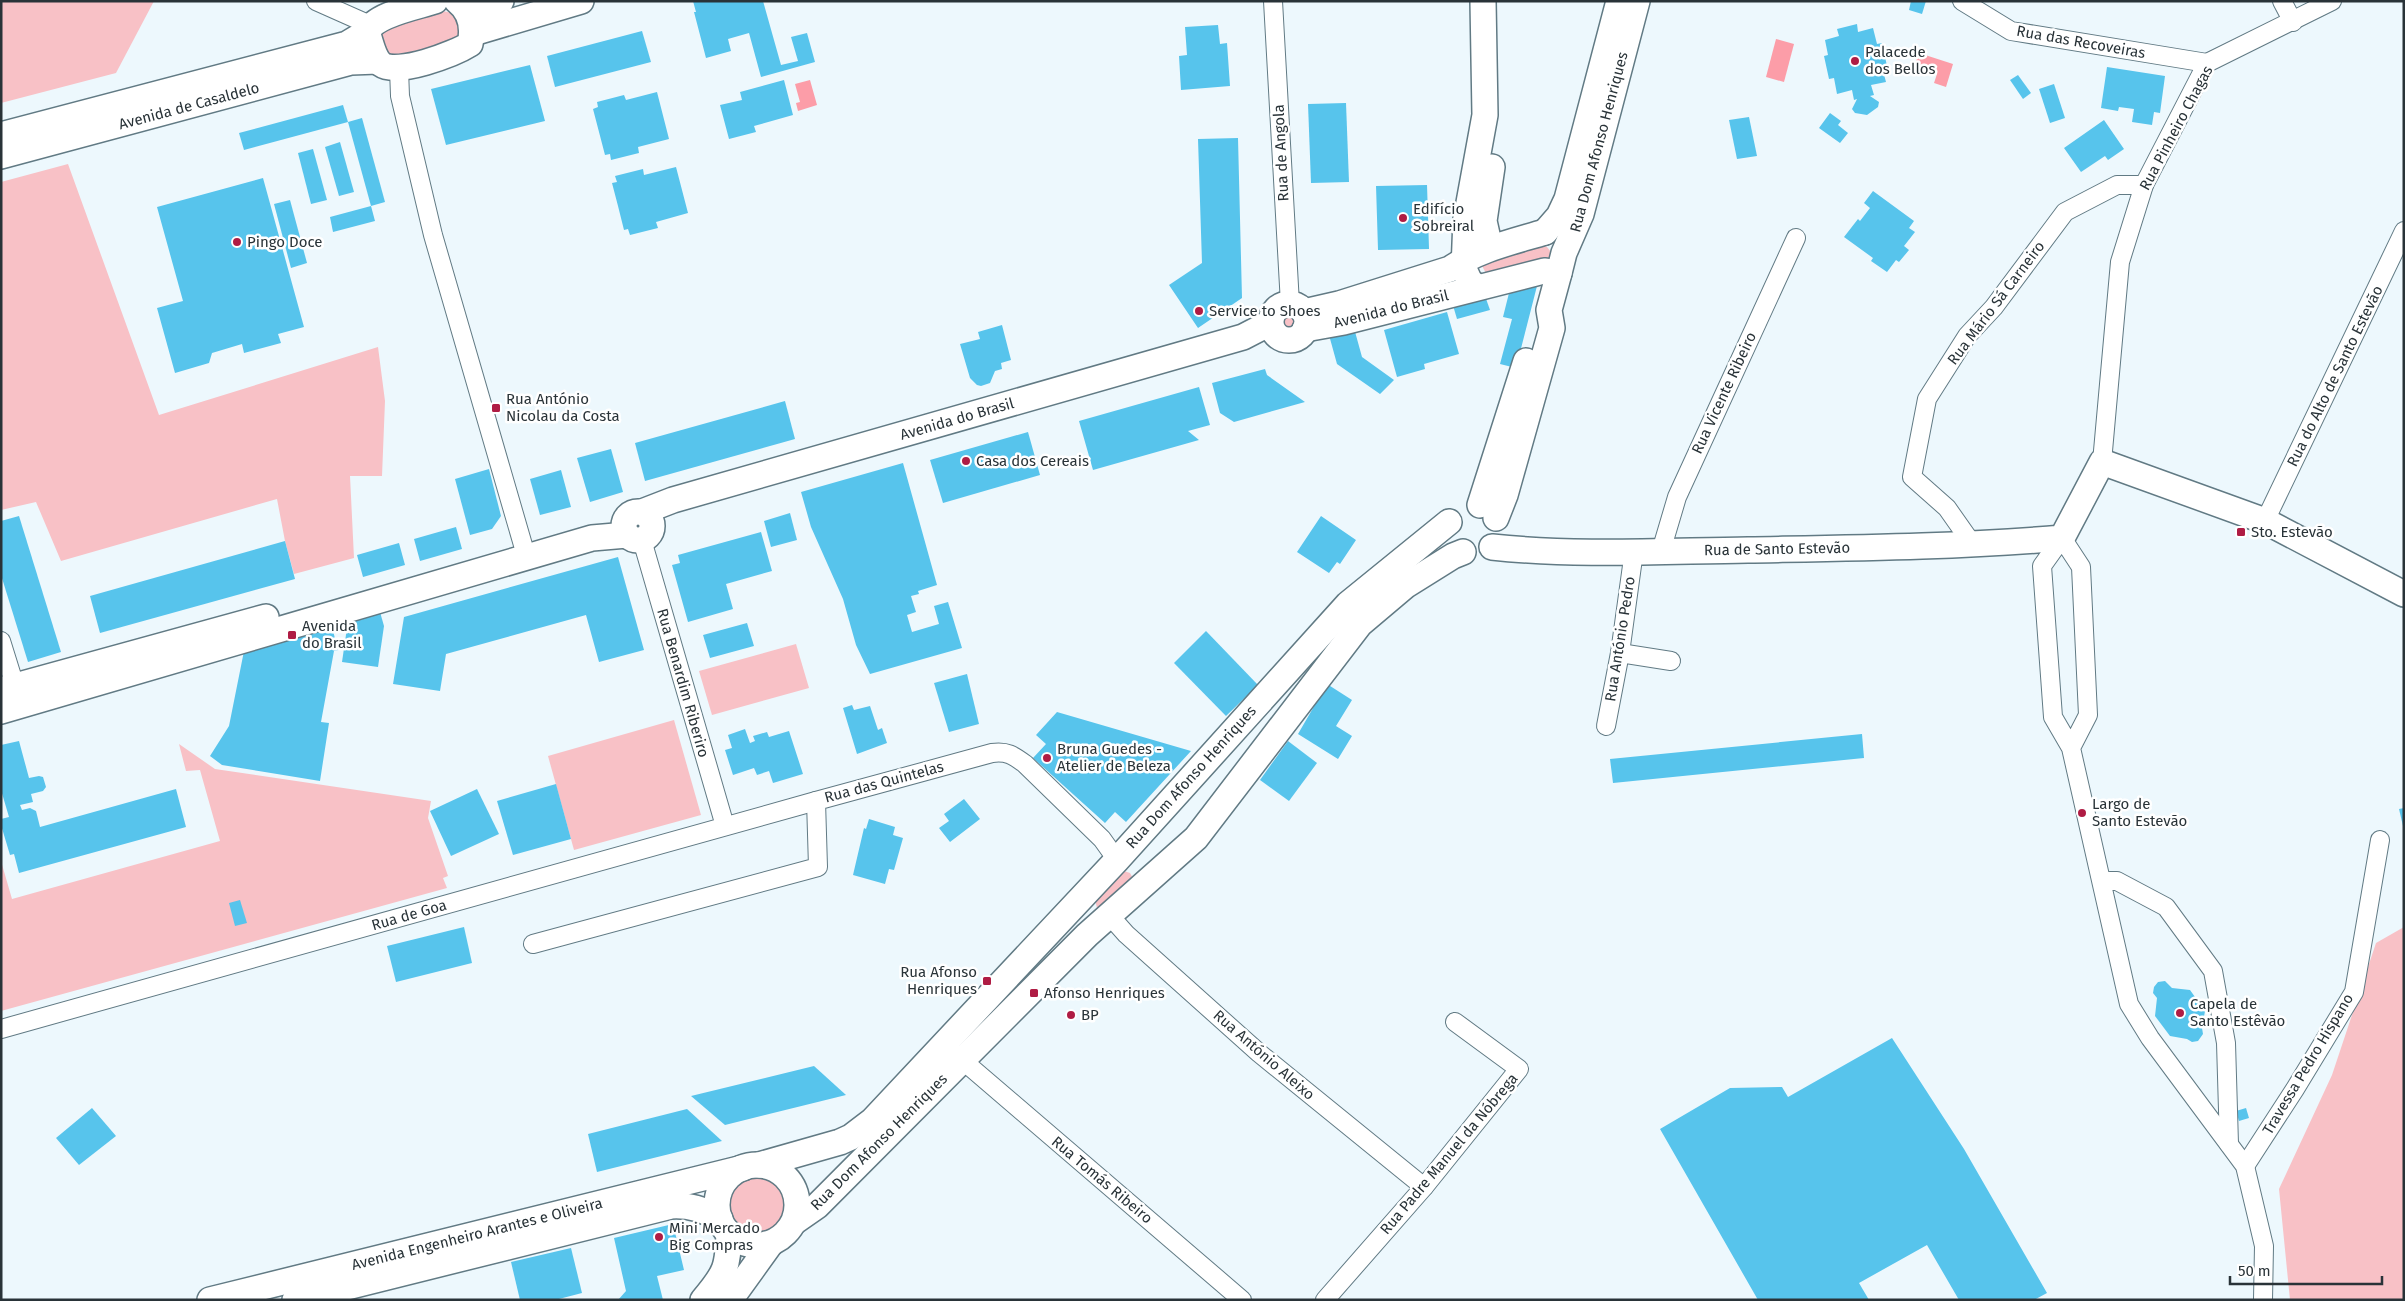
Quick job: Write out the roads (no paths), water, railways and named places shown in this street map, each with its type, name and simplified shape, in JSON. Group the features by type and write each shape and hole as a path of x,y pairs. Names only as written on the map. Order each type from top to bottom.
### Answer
{"street":[{"path":"316,1 369,28 388,65 400,96 433,235 523,545"},
{"name":"Avenida de Casaldelo","path":"1,135 347,44 383,18 435,1"},
{"path":"466,15 501,1"},
{"path":"466,15 581,1"},
{"name":"Rua de Angola","path":"1273,1 1300,315"},
{"path":"1476,287 1466,274 1465,258 1466,219 1485,115 1483,1"},
{"path":"1490,248 1484,222 1500,118 1501,1"},
{"name":"Rua Dom Afonso Henriques","path":"1545,232 1559,216 1567,199 1619,1"},
{"name":"Rua Dom Afonso Henriques","path":"703,1300 724,1274 728,1261 724,1226 717,1207 719,1194 724,1183 732,1174 851,1137 872,1121 1110,916 1181,852 1200,832 1360,624 1404,586 1453,556 1463,552 1478,554 1492,547 1499,533 1488,511 1538,323 1549,310 1561,263 1581,214 1637,1"},
{"name":"Rua das Recoveiras","path":"1962,1 2011,31 2207,63"},
{"path":"2282,1 2294,22"},
{"name":"Rua Pinheiro Chagas","path":"2102,462 2120,262 2144,185 2207,63 2294,22 2332,1"},
{"name":"Avenida de Casaldelo","path":"1,156 351,62 388,65 459,51 470,44 466,15"},
{"name":"Rua Mário Sá Carneiro","path":"1973,545 1947,508 1912,477 1927,399 1967,336 1994,307 2065,212 2117,185 2144,185"},
{"name":"Rua do Alto de Santo Estevão","path":"2265,521 2404,231"},
{"path":"1545,232 1556,240 1561,263"},
{"name":"Avenida do Brasil","path":"1300,315 1450,269 1465,258 1490,248 1545,232"},
{"name":"Rua Vicente Ribeiro","path":"1661,551 1677,497 1796,238"},
{"name":"Avenida do Brasil","path":"1274,330 1276,309 1344,322 1544,271 1561,263"},
{"name":"Avenida do Brasil","path":"1,711 638,526 673,500 1243,337 1274,330 1291,340 1297,338 1300,315"},
{"path":"2263,1300 2264,1246 2245,1166 2150,1038 2129,1004 2071,748 2053,717 2042,566 2062,538 2102,462 2265,521 2404,594"},
{"name":"Rua Dom Afonso Henriques","path":"730,1300 772,1242 781,1238 794,1222 817,1206 953,1052 1068,911 1348,604 1449,522 1453,515 1465,506 1488,511"},
{"path":"1449,522 1449,536 1452,543 1463,552"},
{"name":"Avenida do Brasil","path":"1,641 8,688 523,545 588,524 638,526"},
{"name":"Rua Benardim Riberiro","path":"638,526 725,826"},
{"path":"2062,538 2081,567 2088,715 2071,748"},
{"name":"Rua de Santo Estevão","path":"1492,547 1550,552 1661,551 1973,545 2062,538"},
{"name":"Rua António Pedro","path":"1606,726 1620,653 1634,551"},
{"path":"1620,653 1671,661"},
{"name":"Rua das Quintelas","path":"533,944 818,867 816,801 1004,752 1013,755 1024,764 1121,855"},
{"name":"Rua de Goa","path":"1,1029 816,801"},
{"name":"Travessa Pedro Hispano","path":"2245,1166 2354,992 2380,840"},
{"path":"1121,855 1145,859 1150,868 1151,878"},
{"path":"2102,881 2117,881 2166,907 2214,971 2226,1043 2229,1144"},
{"path":"1068,911 1072,925 1087,934"},
{"name":"Rua António Aleixo","path":"1110,916 1126,934 1259,1053 1424,1187"},
{"name":"Rua Padre Manuel da Nóbrega","path":"1325,1300 1424,1187 1519,1069 1455,1022"},
{"name":"Rua Tomás Ribeiro","path":"953,1052 1242,1300"},
{"name":"Rua Dom Afonso Henriques","path":"751,1167 772,1168 783,1174 792,1184 796,1196 797,1209 794,1222"},
{"name":"Avenida Engenheiro Arantes e Oliveira","path":"210,1300 751,1167"},
{"name":"Avenida Engenheiro Arantes e Oliveira","path":"294,1300 671,1206 686,1205 705,1210 724,1226"},
{"path":"724,1226 748,1244 772,1242"}],"place":[{"name":"Palacede dos Bellos","path":"1855,61"},
{"name":"Edifício Sobreiral","path":"1403,218"},
{"name":"Pingo Doce","path":"237,242"},
{"name":"Service to Shoes","path":"1199,311"},
{"name":"Rua António Nicolau da Costa","path":"496,408"},
{"name":"Casa dos Cereais","path":"966,461"},
{"name":"Sto. Estevão","path":"2241,532"},
{"name":"Avenida do Brasil","path":"292,635"},
{"name":"Bruna Guedes - Atelier de Beleza","path":"1047,758"},
{"name":"Largo de Santo Estevão","path":"2082,813"},
{"name":"Rua Afonso Henriques","path":"987,981"},
{"name":"Afonso Henriques","path":"1034,993"},
{"name":"Capela de Santo Estêvão","path":"2180,1013"},
{"name":"BP","path":"1071,1015"},
{"name":"Mini Mercado Big Compras","path":"659,1237"}]}
